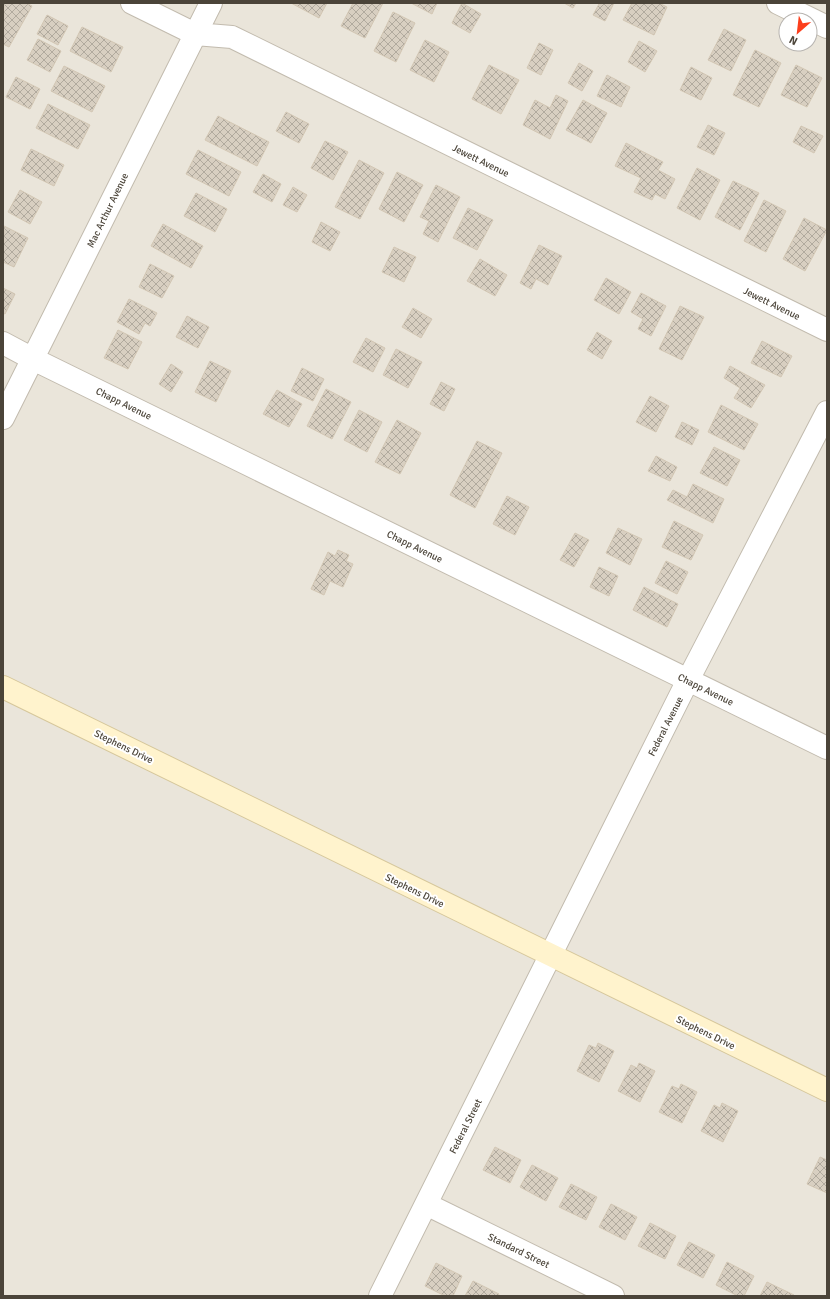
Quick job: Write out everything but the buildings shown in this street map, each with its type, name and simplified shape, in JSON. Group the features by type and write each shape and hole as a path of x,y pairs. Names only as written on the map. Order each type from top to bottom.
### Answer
{"street":[{"name":"Jewett Avenue","path":"132,3 195,34 232,37 827,330"},
{"name":"Mac Arthur Avenue","path":"3,418 211,3"},
{"path":"778,3 827,27"},
{"name":"Chapp Avenue","path":"3,343 827,748"},
{"name":"Federal Avenue","path":"550,956 688,680 827,412"},
{"name":"Stephens Drive","path":"3,687 550,956 827,1090"},
{"name":"Federal Street","path":"380,1296 550,956"},
{"name":"Standard Street","path":"426,1204 612,1296"}],"shaded area":[{"path":"3,3 827,3 827,1296 3,1296"}]}
